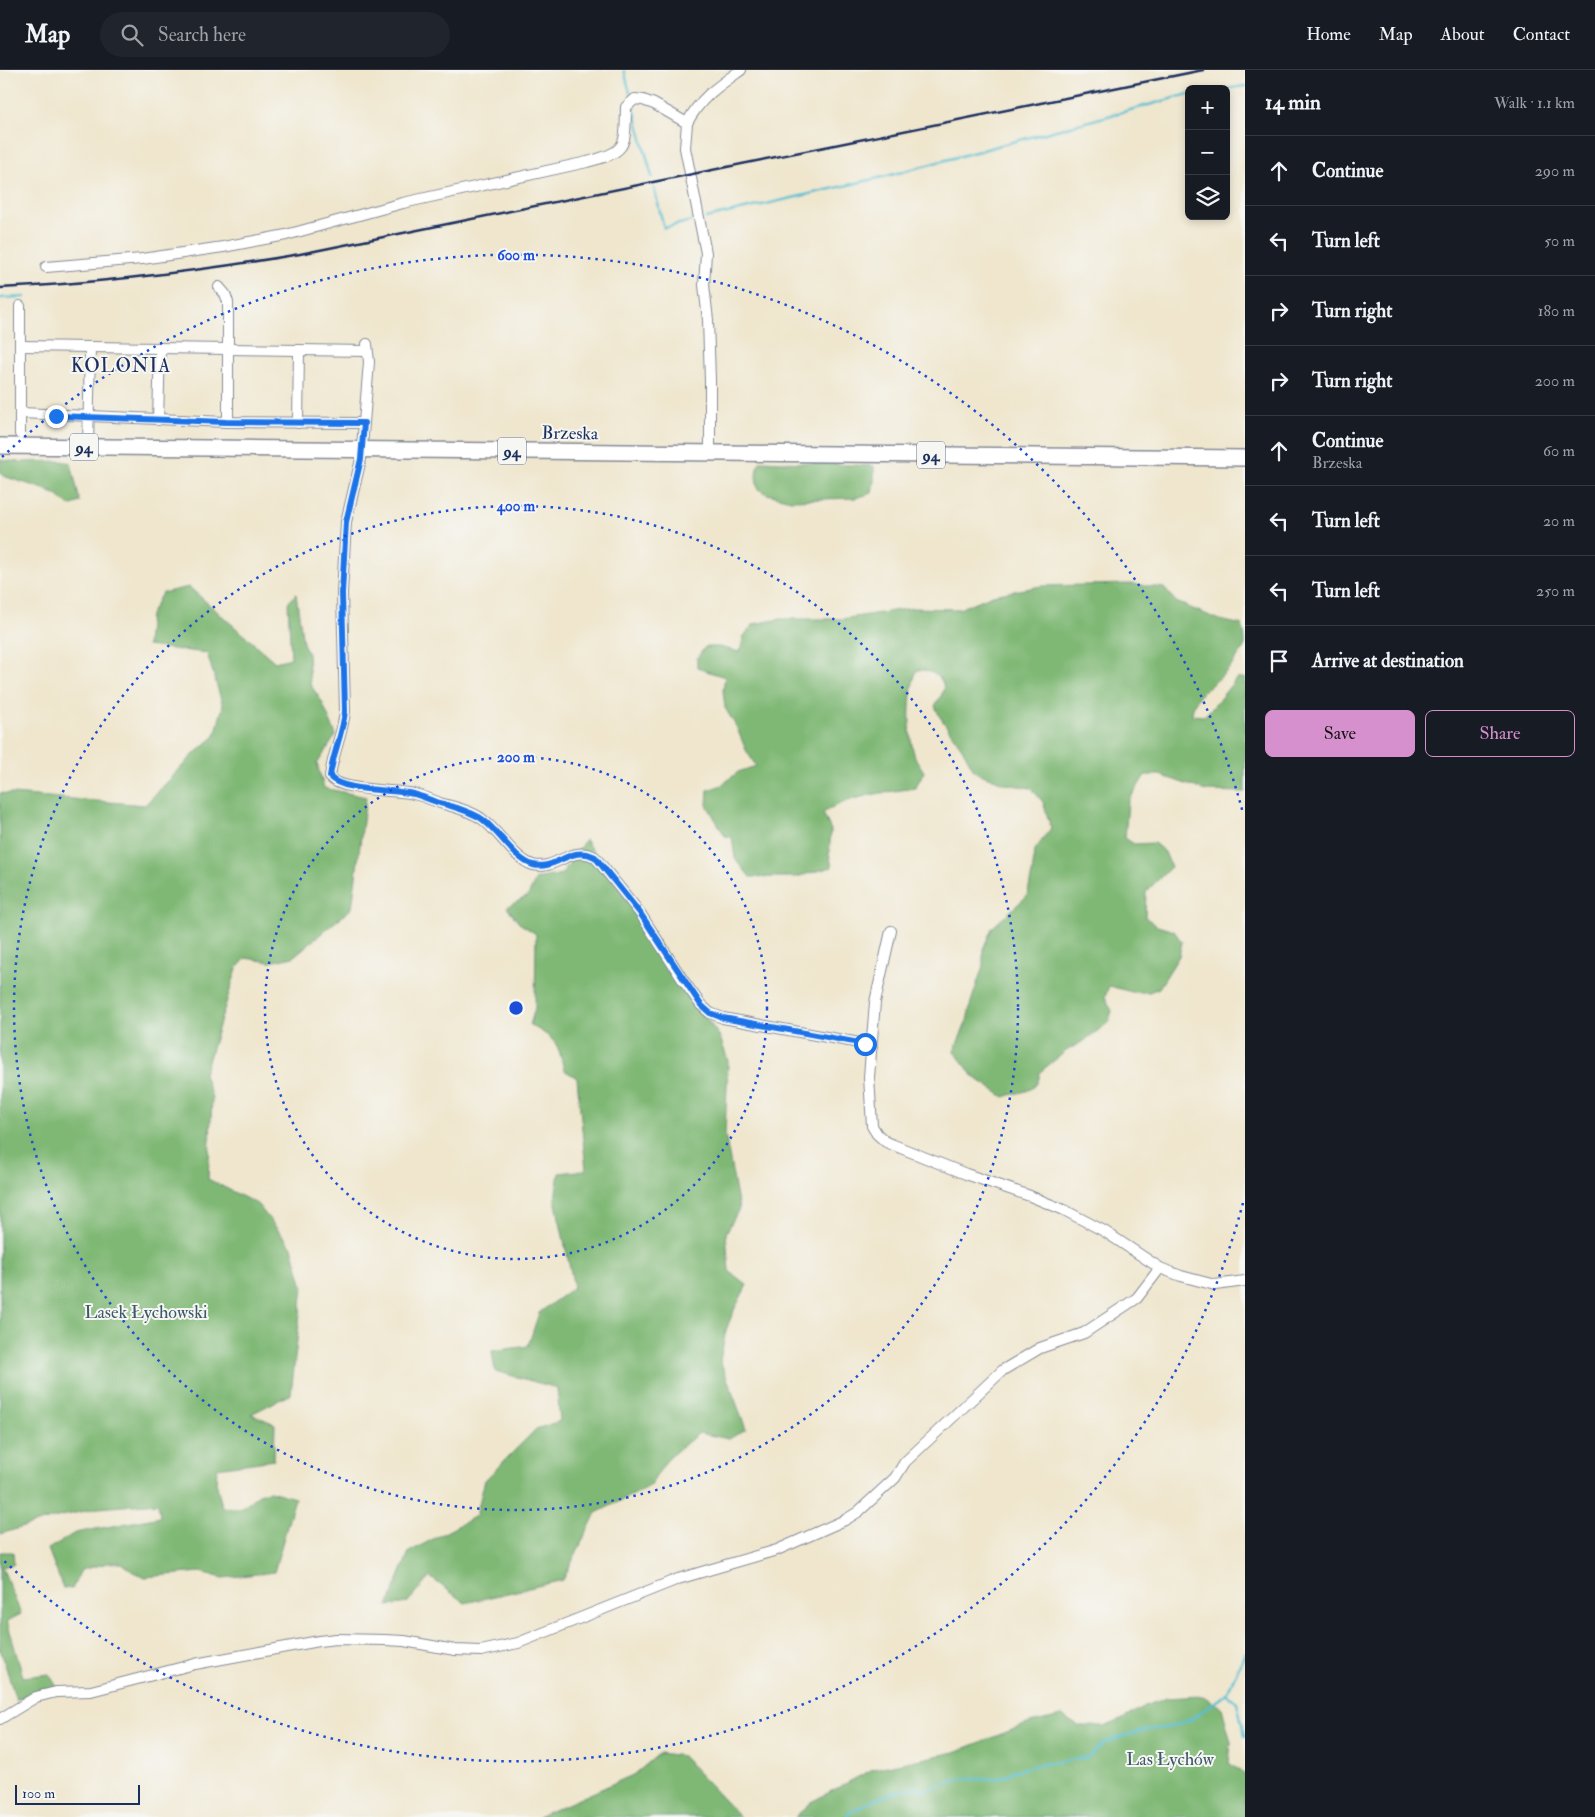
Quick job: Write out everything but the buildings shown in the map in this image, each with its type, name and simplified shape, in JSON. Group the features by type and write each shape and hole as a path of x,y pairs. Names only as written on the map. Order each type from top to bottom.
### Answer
{"main road":[{"name":"Brzeska","path":"0,446 710,453"},
{"name":"94","path":"710,453 1245,458"}],"street":[{"path":"710,453 708,320 704,285 706,253 685,148 687,123 692,113 705,96 740,70"},
{"path":"46,267 142,259 286,235 403,203 602,158 618,150 623,144 626,128 626,107 635,99 654,104 687,123"},
{"path":"219,287 225,294 228,302 228,422"},
{"path":"20,306 20,434"},
{"path":"21,346 299,350 367,348 369,362 361,459 346,522 342,593 345,711 343,728 330,770 330,777 334,782 362,789 413,794 481,818 524,861 534,865 543,866 574,854 589,854 595,857 640,913 683,980 701,1005 710,1013 723,1018 865,1044 872,1047"},
{"path":"88,447 90,347"},
{"path":"158,420 160,348"},
{"path":"298,423 299,350"},
{"path":"21,413 158,420 364,423"},
{"path":"891,931 876,1002 869,1078 870,1118 877,1134 886,1142 1064,1210 1104,1231 1160,1268 1215,1285 1245,1281"},
{"path":"0,1719 36,1697 56,1692 91,1691 195,1664 319,1641 336,1639 404,1641 455,1650 481,1651 518,1643 678,1579 777,1550 845,1520 858,1512 895,1478 905,1462 1003,1370 1040,1348 1084,1333 1137,1298 1160,1268"}],"green space":[{"path":"0,460 20,462 61,461 71,463 80,502 69,506 58,496 44,489 3,476 0,472"},
{"path":"761,461 874,466 872,493 856,498 791,500 767,494 758,489 757,485 756,471"},
{"path":"1132,584 1164,588 1176,602 1220,620 1242,625 1245,644 1242,650 1225,673 1199,696 1192,715 1204,716 1236,679 1245,678 1245,792 1206,791 1160,775 1145,775 1128,802 1125,838 1134,844 1154,843 1165,852 1171,867 1146,892 1145,917 1157,926 1174,931 1182,942 1179,956 1159,988 1149,992 1132,992 1109,986 1105,997 1112,1011 1108,1023 1066,1051 1040,1072 1039,1079 1033,1088 1004,1097 974,1077 954,1051 967,1021 983,966 983,949 992,928 1027,896 1035,850 1051,828 1043,802 1031,788 1006,784 975,772 935,706 942,693 942,682 936,675 917,670 910,701 910,727 913,750 924,772 915,788 856,798 823,813 831,830 829,853 832,867 796,877 750,877 735,858 732,837 725,836 707,805 708,790 722,785 738,772 756,766 725,708 723,690 725,677 697,668 697,658 705,647 719,647 740,652 744,636 754,624 781,619 842,619 912,608 959,609 993,595 1041,586"},
{"name":"Lasek Łychowski","path":"189,587 275,662 291,658 288,603 296,594 303,643 308,654 310,684 322,702 336,735 317,764 324,788 366,797 352,908 293,957 270,962 246,958 237,968 204,1074 212,1098 208,1179 257,1204 292,1247 303,1287 291,1394 251,1414 275,1424 274,1460 217,1468 216,1481 222,1507 241,1508 259,1494 270,1491 295,1498 274,1572 223,1578 200,1572 145,1577 133,1572 121,1563 108,1563 81,1570 72,1589 63,1588 48,1549 75,1533 160,1517 158,1503 98,1508 57,1517 0,1534 0,793 145,805 196,752 215,736 223,706 207,653 147,646 150,615 162,593"},
{"path":"585,840 671,962 720,1037 728,1061 725,1134 739,1209 726,1233 729,1271 747,1285 726,1330 720,1360 746,1429 729,1439 699,1433 668,1458 650,1486 596,1513 563,1580 465,1603 430,1577 407,1603 388,1606 409,1552 476,1516 485,1480 536,1429 560,1421 557,1388 495,1371 492,1351 528,1346 539,1313 574,1287 555,1199 559,1173 586,1170 577,1078 564,1070 560,1053 554,1042 530,1025 535,1008 536,934 519,923 507,907 528,896 536,879 562,874"},
{"path":"0,1552 13,1552 14,1564 2,1567 21,1614 7,1621 23,1677 49,1674 57,1687 38,1689 16,1700 0,1648"},
{"name":"Las Łychów","path":"1203,1696 1222,1708 1231,1742 1229,1763 1245,1775 1245,1817 795,1817 813,1801 873,1769 955,1752 1030,1723 1062,1716 1078,1726 1107,1726 1145,1706 1167,1698"},
{"path":"660,1753 682,1756 740,1817 538,1817 635,1774"}],"waterway":[{"path":"624,70 630,93"},
{"path":"1230,88 1245,86"},
{"path":"706,218 887,176 1185,95"},
{"path":"634,108 652,177"},
{"path":"654,188 664,228 691,221"},
{"path":"0,298 25,297"},
{"path":"847,1817 848,1814 880,1798 916,1787 924,1791 960,1779 997,1779 1014,1771 1037,1765 1089,1757 1105,1742 1141,1731 1175,1726 1198,1715 1227,1693 1245,1653"},
{"path":"1227,1693 1237,1703 1245,1736"}],"railway":[{"path":"0,288 150,276 300,254 1203,70"}],"district":[{"name":"KOLONIA","path":"121,365"}],"route":[{"path":"56,416 226,422 364,423 361,459 346,522 342,593 345,711 343,728 330,770 330,777 334,782 362,789 413,794 481,818 524,861 534,865 543,866 574,854 589,854 595,857 640,913 683,980 701,1005 710,1013 723,1018 865,1044"}]}
